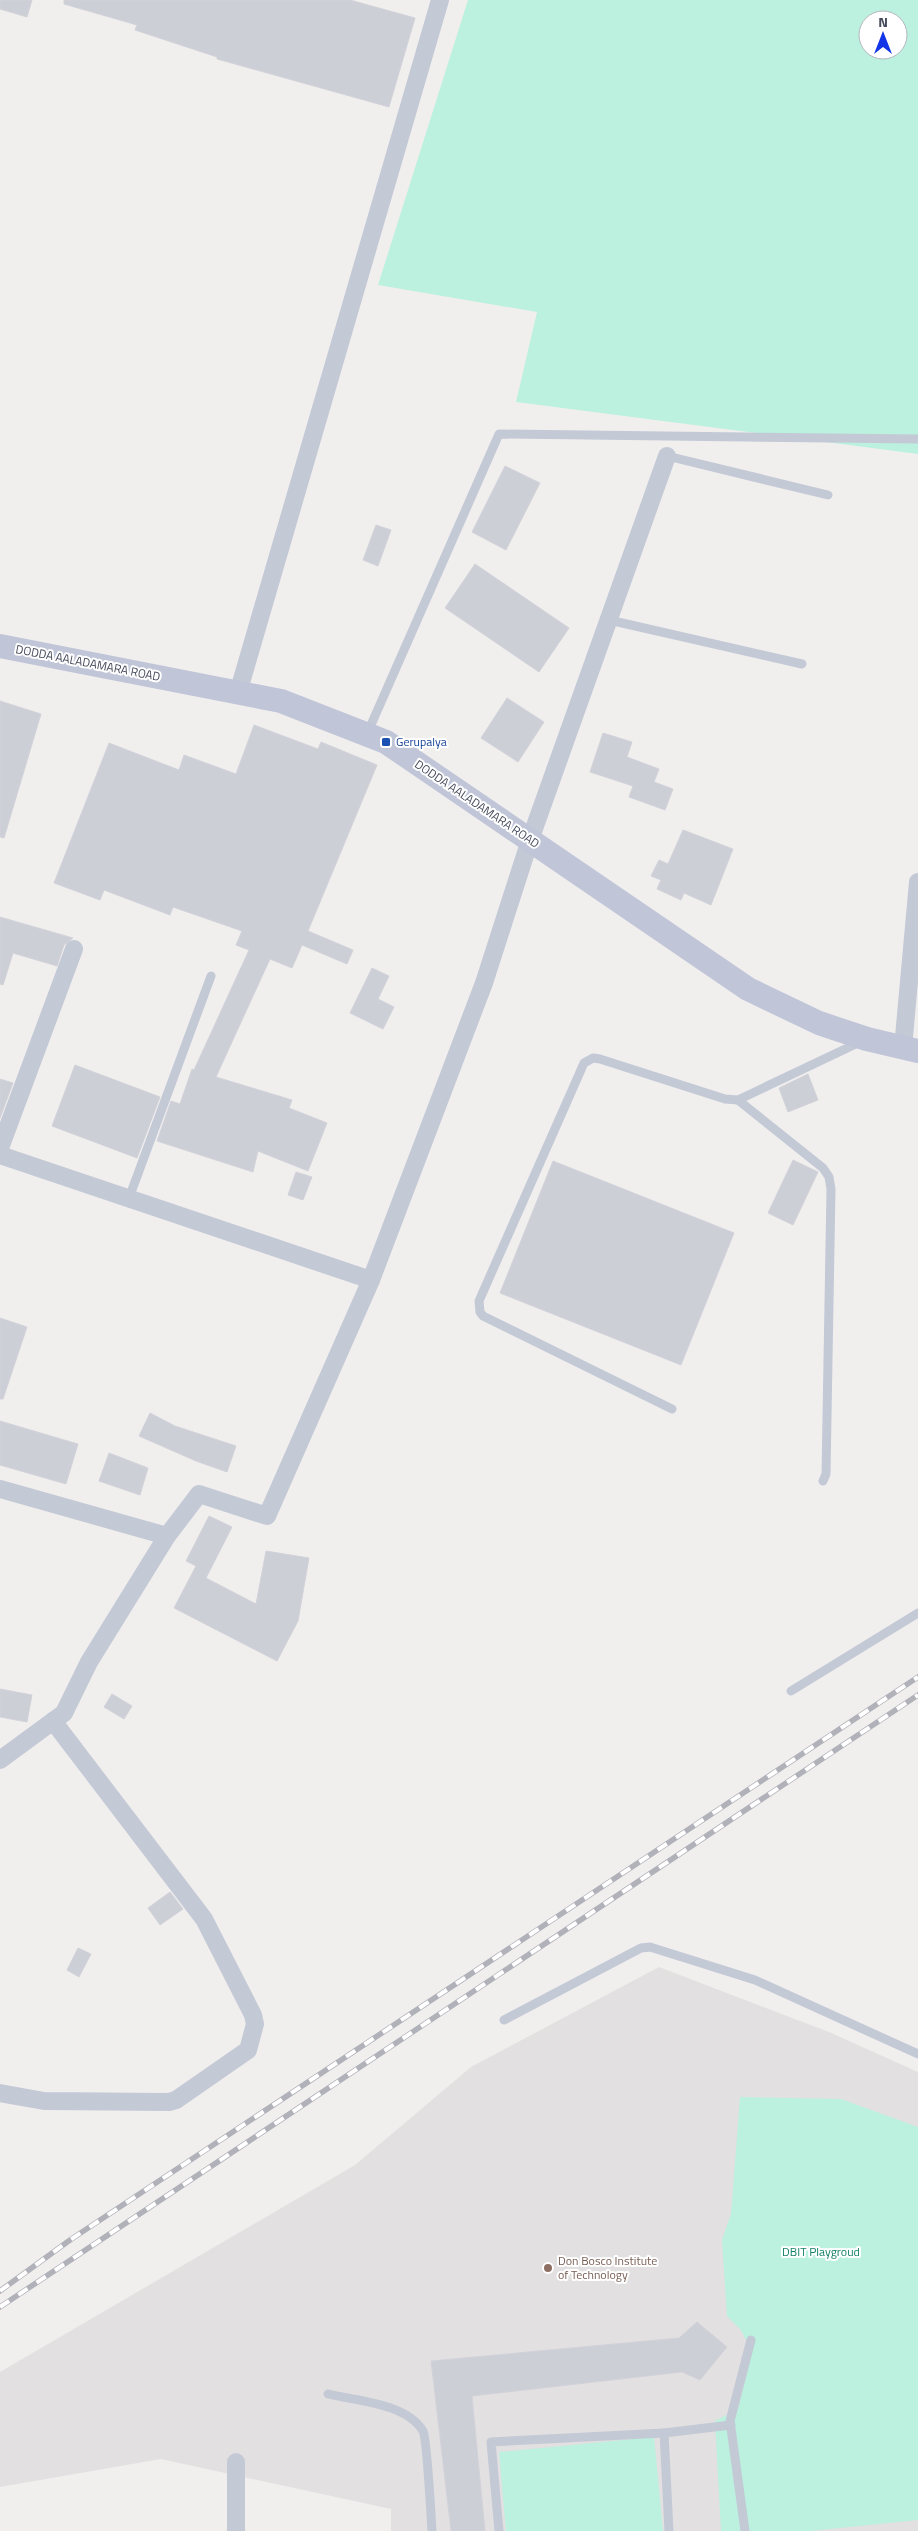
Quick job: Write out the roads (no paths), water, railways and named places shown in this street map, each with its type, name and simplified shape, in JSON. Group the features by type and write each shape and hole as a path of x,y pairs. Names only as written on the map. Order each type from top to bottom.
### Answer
{"main road":[{"name":"DODDA AALADAMARA ROAD","path":"0,646 282,701 386,742 748,988 818,1023 867,1039 911,1050"}],"street":[{"path":"238,693 440,0"},
{"path":"0,1760 64,1712 89,1662 167,1536 199,1494 267,1516 371,1280 484,983 530,840 667,456"},
{"path":"911,1050 918,882"},
{"path":"0,1148 74,949"},
{"path":"0,1155 371,1280"},
{"path":"0,1489 167,1536"},
{"path":"0,2092 44,2101 169,2102 176,2100 248,2050 255,2024 253,2015 204,1919 53,1721"},
{"path":"236,2462 236,2531"}],"lane":[{"path":"366,734 499,434 918,439"},
{"path":"667,456 828,495"},
{"path":"609,620 802,664"},
{"path":"128,1198 211,976"},
{"path":"672,1409 483,1316 480,1312 479,1301 584,1063 588,1060 600,1059 726,1099 738,1100 867,1039"},
{"path":"738,1100 823,1168 829,1177 831,1189 826,1474 823,1481"},
{"path":"791,1691 918,1613"},
{"path":"504,2020 641,1948 650,1946 755,1980 918,2054"},
{"path":"745,2531 730,2425 751,2340"},
{"path":"328,2394 395,2409 412,2420 424,2432 432,2531"},
{"path":"499,2531 491,2442 664,2434 730,2425"},
{"path":"664,2434 669,2531"}],"railway":[{"path":"0,2291 70,2240 918,1677"},
{"path":"0,2307 918,1695"}],"place":[{"name":"Gerupalya","path":"386,742"},
{"name":"Don Bosco Institute of Technology","path":"548,2268"}],"park label":[{"name":"DBIT Playgroud","path":"821,2252"}]}
